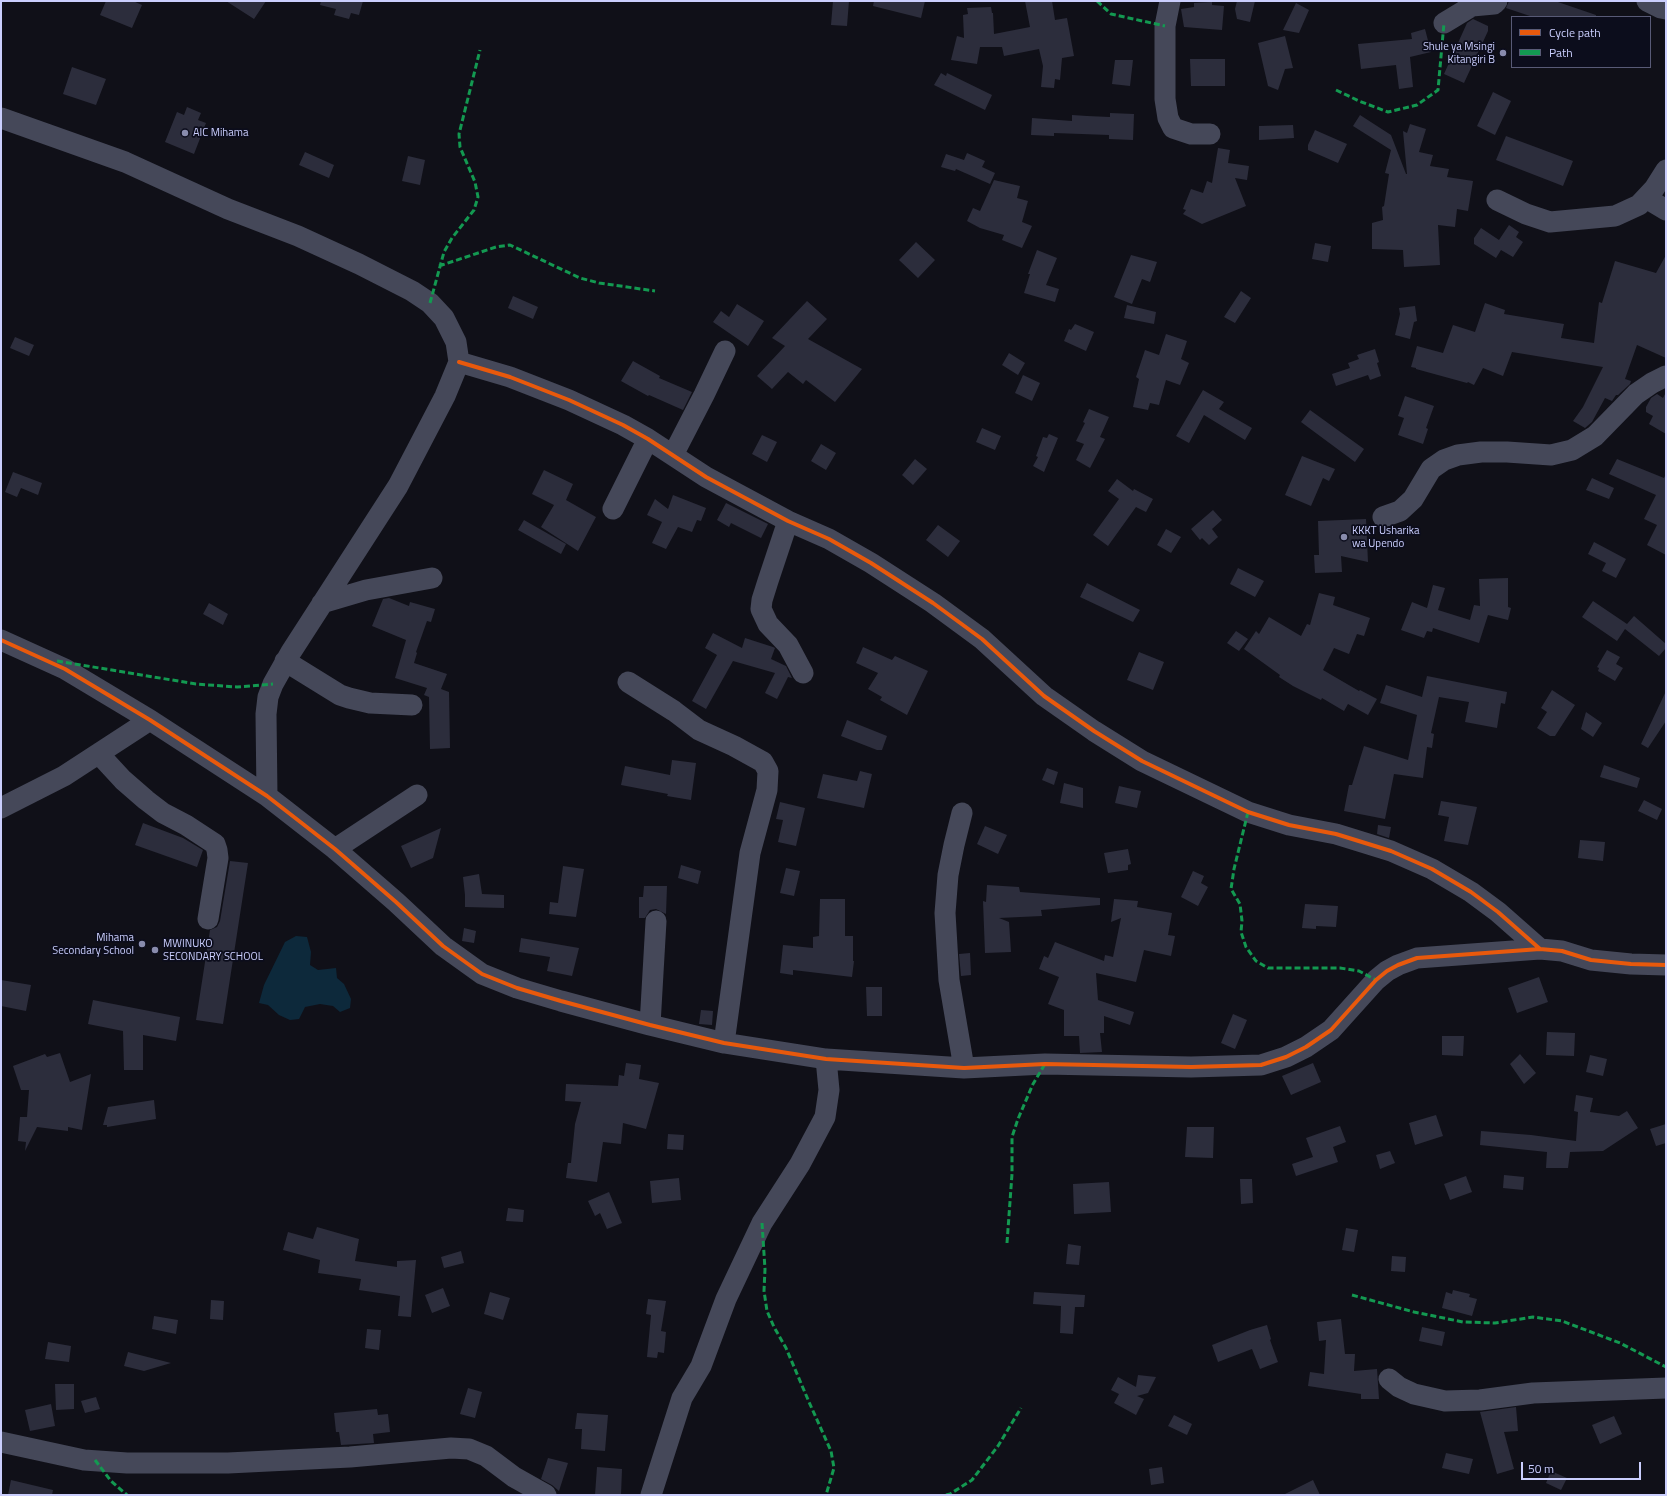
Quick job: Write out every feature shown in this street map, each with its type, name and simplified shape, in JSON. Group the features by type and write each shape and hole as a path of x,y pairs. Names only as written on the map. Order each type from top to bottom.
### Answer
{"street":[{"path":"1170,1 1165,26 1165,100 1168,118 1173,128 1191,134 1210,134"},
{"path":"1444,23 1472,6 1494,4 1497,1"},
{"path":"1647,1 1666,9"},
{"path":"4,116 125,162 228,209 323,246 412,292 430,303 444,318 456,342 460,362 445,396 398,486 285,661 273,684 268,697 266,714 267,796"},
{"path":"1497,200 1526,214 1550,222 1615,216 1639,205 1654,189 1666,170"},
{"path":"1646,198 1666,210"},
{"path":"673,455 725,351"},
{"path":"460,362 510,377 569,400 648,439 706,477 788,521 829,539 871,563 933,603 982,638 1044,696 1094,731 1142,761 1248,812 1289,825 1336,834 1391,851 1432,869 1471,892 1498,912 1540,948"},
{"path":"1383,517 1400,511 1413,499 1431,469 1444,460 1458,455 1481,452 1551,455 1572,450 1595,436 1636,394 1652,383 1666,376"},
{"path":"613,509 648,439"},
{"path":"788,521 768,580 761,609 768,624 788,645 803,673"},
{"path":"322,603 366,590 432,578"},
{"path":"1,640 65,669 150,720 267,796 335,849 396,902 443,946 482,974 524,990 724,1044 826,1059 964,1068 1045,1064 1191,1067 1261,1066 1286,1057 1306,1047 1331,1030 1376,980 1398,965 1417,958 1540,948 1562,951 1591,960 1631,964 1666,965"},
{"path":"285,661 340,695 370,703 412,705"},
{"path":"628,682 674,711 699,730 734,746 763,762 768,771 767,790 750,853 724,1044"},
{"path":"1,808 53,782 150,720"},
{"path":"99,754 123,780 146,800 164,813 215,844 218,850 218,858 208,919"},
{"path":"335,849 417,795"},
{"path":"962,813 948,875 945,913 949,980 964,1068"},
{"path":"650,1025 656,921"},
{"path":"650,1495 682,1398 701,1366 726,1299 762,1223 800,1164 825,1117 829,1090 826,1059"},
{"path":"1388,1379 1399,1387 1414,1394 1445,1401 1480,1400 1533,1393 1666,1388"},
{"path":"1,1442 84,1460 126,1463 228,1464 451,1448 469,1449 486,1456 514,1477 546,1495"}],"water":[{"path":"296,936 307,937 311,952 310,965 318,970 336,968 337,978 344,984 351,999 350,1008 340,1012 333,1006 320,1004 305,1007 299,1019 290,1020 279,1015 268,1005 259,1003 264,985 285,942"}],"building":[{"path":"106,1 133,1 142,5 132,28 100,15"},
{"path":"226,1 266,1 254,19"},
{"path":"321,1 363,1 359,15 351,13 349,19 334,15 336,9 320,5"},
{"path":"833,1 849,1 847,26 831,25"},
{"path":"874,1 925,1 921,18 873,6"},
{"path":"1025,1 1052,1 1055,20 1067,18 1074,56 1062,58 1060,80 1055,79 1054,88 1041,87 1043,66 1039,49 1004,56 1002,47 980,47 977,64 951,60 957,36 964,38 963,15 968,14 967,8 991,7 993,13 994,34 1030,27"},
{"path":"1237,1 1255,1 1250,22 1237,19 1235,9"},
{"path":"1509,1 1555,1 1596,16 1530,16 1506,8"},
{"path":"1212,2 1212,5 1224,6 1222,30 1184,27 1181,9 1194,7 1194,3"},
{"path":"1296,3 1309,10 1299,33 1283,30"},
{"path":"1473,19 1488,26 1488,31 1464,83 1444,74 1467,23"},
{"path":"1425,29 1431,52 1410,57 1413,87 1399,89 1396,65 1361,69 1358,44 1412,39 1411,33"},
{"path":"1285,36 1293,68 1285,69 1278,90 1268,86 1258,43"},
{"path":"1190,59 1225,59 1225,86 1191,86"},
{"path":"1115,60 1133,60 1130,86 1112,84"},
{"path":"72,67 106,79 96,105 63,94"},
{"path":"941,73 946,76 947,73 992,95 985,110 934,85"},
{"path":"1493,92 1511,101 1495,135 1477,126"},
{"name":"AIC Mihama","path":"187,107 201,113 198,120 206,123 194,154 165,142 177,112 184,115"},
{"path":"1110,113 1134,114 1133,140 1109,139 1109,135 1054,133 1054,136 1031,135 1032,118 1072,121 1072,115 1110,117"},
{"path":"1360,115 1391,135 1406,174 1403,131 1407,133 1410,124 1426,129 1419,152 1433,155 1430,166 1449,169 1447,177 1473,181 1468,211 1457,209 1455,227 1438,225 1440,265 1404,267 1403,250 1372,249 1372,223 1383,220 1382,207 1384,206 1389,174 1385,173 1391,150 1353,126"},
{"path":"1293,125 1294,138 1259,140 1259,126"},
{"path":"1315,130 1347,144 1338,163 1308,150 1308,145"},
{"path":"1506,136 1573,161 1563,186 1496,160"},
{"path":"1218,148 1230,150 1228,163 1249,166 1247,180 1235,178 1246,206 1202,224 1183,214 1186,210 1183,209 1191,189 1203,193 1207,181 1212,183"},
{"path":"305,152 334,165 329,178 299,165"},
{"path":"967,153 985,161 982,167 995,173 990,184 956,169 955,171 941,167 946,154 964,160"},
{"path":"408,156 425,160 420,185 402,181"},
{"path":"994,180 1020,186 1017,198 1028,201 1022,222 1032,226 1022,248 1002,240 1004,235 980,228 967,221 973,208 980,211"},
{"path":"1509,225 1519,232 1516,237 1523,242 1513,257 1501,250 1496,258 1474,244 1474,238 1481,228 1499,240"},
{"path":"916,242 935,260 918,278 899,260"},
{"path":"1315,243 1331,246 1328,262 1312,259"},
{"path":"1037,250 1057,258 1046,285 1059,289 1055,302 1024,293 1030,274 1028,274"},
{"path":"1131,255 1157,262 1150,282 1142,279 1132,304 1114,297"},
{"path":"1666,255 1666,358 1637,345 1625,379 1631,381 1630,384 1618,395 1616,395 1612,401 1605,398 1592,422 1585,428 1573,421 1583,407 1603,367 1512,352 1503,376 1483,368 1474,385 1468,382 1467,383 1411,367 1417,346 1443,353 1453,325 1475,332 1485,303 1505,310 1504,314 1564,324 1561,338 1594,343 1599,302 1602,303 1615,261 1656,273"},
{"path":"1241,291 1251,298 1235,323 1224,317"},
{"path":"513,296 538,307 533,319 508,308"},
{"path":"807,301 827,319 808,339 862,369 835,402 806,380 803,384 788,372 772,389 757,376 785,346 772,338"},
{"path":"737,304 764,321 748,346 713,322 721,311 729,317"},
{"path":"1127,305 1156,312 1154,324 1124,318"},
{"path":"1415,306 1417,321 1414,322 1410,339 1395,335 1400,314 1399,308"},
{"path":"1075,324 1094,332 1086,351 1064,341 1069,329 1071,330"},
{"path":"1166,334 1187,341 1181,359 1189,363 1180,385 1166,380 1159,405 1150,403 1148,410 1133,407 1139,379 1136,377 1145,350 1159,355"},
{"path":"15,337 34,345 29,356 10,348"},
{"path":"1375,349 1381,376 1370,380 1368,375 1336,386 1332,374 1350,368 1348,363 1359,359 1357,355"},
{"path":"1009,353 1025,363 1018,375 1002,365"},
{"path":"633,361 660,376 659,378 692,392 683,410 649,395 648,396 621,381"},
{"path":"1023,375 1040,383 1032,401 1015,393"},
{"path":"1203,390 1224,402 1219,409 1252,428 1245,440 1204,415 1189,443 1176,436"},
{"path":"1666,392 1666,434 1649,424 1653,416 1646,412 1646,407 1651,398 1657,394 1663,398"},
{"path":"1405,396 1434,406 1426,428 1428,429 1423,444 1398,435 1404,418 1398,416"},
{"path":"1089,409 1109,417 1100,437 1105,439 1090,468 1076,460 1084,444 1076,441 1085,423 1083,422"},
{"path":"1310,410 1364,449 1355,462 1301,422"},
{"path":"982,428 1001,436 995,450 976,442"},
{"path":"1049,434 1058,438 1044,472 1033,466 1038,457 1036,456 1043,437 1047,438"},
{"path":"762,435 777,442 767,462 752,454"},
{"path":"821,444 836,453 826,470 811,461"},
{"path":"1302,456 1335,469 1329,481 1323,478 1311,506 1285,495"},
{"path":"915,459 927,469 913,485 902,475"},
{"path":"1617,459 1664,478 1666,474 1666,555 1647,545 1657,525 1644,519 1656,495 1609,474"},
{"path":"544,470 573,484 566,500 596,517 578,551 541,527 554,505 532,494"},
{"path":"13,472 42,483 38,495 21,488 17,497 5,492"},
{"path":"1592,478 1614,488 1609,499 1586,490"},
{"path":"1117,479 1133,491 1134,489 1153,499 1146,512 1136,507 1108,546 1093,535 1119,499 1108,491"},
{"path":"673,495 706,508 701,521 697,520 692,532 678,527 666,549 652,543 662,522 647,515 655,499 668,509"},
{"path":"726,503 768,524 761,538 731,523 729,527 717,520"},
{"path":"1213,510 1222,520 1212,529 1218,537 1209,545 1202,538 1200,540 1191,529"},
{"path":"1366,519 1368,562 1341,556 1342,572 1315,573 1314,555 1319,555 1318,521"},
{"path":"524,520 566,544 561,554 518,530"},
{"path":"938,525 960,541 948,557 926,540"},
{"path":"1166,529 1181,537 1171,553 1157,545"},
{"path":"1594,542 1626,559 1616,578 1602,571 1606,563 1588,554"},
{"path":"1238,568 1264,581 1255,597 1230,584"},
{"path":"1508,578 1508,607 1511,608 1508,620 1488,615 1479,643 1433,628 1432,632 1427,631 1424,638 1401,630 1412,602 1427,608 1433,585 1445,588 1438,610 1470,620 1474,605 1480,606 1479,579"},
{"path":"1087,583 1140,610 1133,622 1080,597"},
{"path":"1319,593 1335,597 1333,605 1370,618 1364,636 1357,634 1349,654 1334,648 1323,670 1359,691 1360,690 1377,699 1368,715 1348,704 1344,711 1322,698 1321,700 1293,686 1279,677 1280,675 1244,649 1256,631 1259,634 1269,617 1301,636 1307,624 1310,625"},
{"path":"389,598 409,606 410,602 435,609 431,622 427,621 416,652 414,663 447,674 441,689 449,692 450,748 430,749 429,697 424,695 427,688 395,678 406,640 372,626 383,599"},
{"path":"1593,601 1627,624 1634,616 1666,644 1666,648 1659,656 1625,629 1617,641 1582,617"},
{"path":"209,603 228,614 223,625 203,614"},
{"path":"1236,631 1248,639 1239,651 1227,643"},
{"path":"713,633 742,648 745,638 775,648 771,659 786,666 792,678 788,677 777,699 765,693 775,673 733,661 706,709 692,701 717,655 705,648"},
{"path":"863,647 892,660 895,656 928,671 907,715 880,700 882,697 868,689 878,673 856,663"},
{"path":"1607,650 1620,657 1616,664 1623,668 1615,681 1598,671 1599,668 1597,667"},
{"path":"1139,652 1164,662 1153,690 1127,680"},
{"path":"1427,676 1507,692 1505,704 1501,703 1497,728 1465,722 1469,702 1439,697 1431,733 1434,734 1432,748 1427,747 1423,778 1394,774 1385,819 1344,811 1349,785 1352,785 1364,746 1408,760 1417,715 1380,703 1386,685 1422,697"},
{"path":"1552,690 1575,705 1555,736 1550,736 1537,728 1547,712 1541,708"},
{"path":"1666,691 1666,721 1648,748 1641,744"},
{"path":"1586,712 1602,723 1593,737 1581,729"},
{"path":"847,720 887,736 882,750 877,750 841,736"},
{"path":"672,760 696,763 691,800 621,785 625,766 670,775"},
{"path":"1604,765 1640,778 1637,788 1600,777"},
{"path":"1047,768 1058,772 1054,785 1042,780"},
{"path":"860,771 872,774 864,808 817,798 823,774 857,781"},
{"path":"1064,783 1083,788 1083,808 1060,803"},
{"path":"1119,786 1141,791 1137,808 1115,803"},
{"path":"1644,800 1662,809 1657,820 1638,811"},
{"path":"1441,801 1477,807 1468,845 1444,841 1449,817 1438,815"},
{"path":"780,802 805,808 796,846 778,842 783,820 776,819"},
{"path":"143,823 183,838 203,850 197,867 135,845"},
{"path":"1378,825 1391,827 1389,838 1377,834"},
{"path":"985,826 1007,835 998,854 977,844"},
{"path":"441,828 433,858 411,868 401,846"},
{"path":"1580,840 1605,842 1603,861 1578,858"},
{"path":"1128,849 1131,864 1128,865 1128,870 1108,873 1104,853"},
{"path":"230,861 248,863 223,1024 196,1020 210,930 217,927 220,921"},
{"path":"681,865 701,871 698,884 678,878"},
{"path":"563,866 584,869 576,917 549,914 550,902 558,903"},
{"path":"786,868 800,871 794,896 780,893"},
{"path":"1193,871 1204,876 1201,883 1208,887 1198,906 1181,897"},
{"path":"479,874 482,894 504,895 504,908 465,907 463,877"},
{"path":"987,885 1019,887 1020,892 1100,898 1100,905 1041,910 1042,916 999,918 1009,922 1011,952 985,953 983,901 986,902"},
{"path":"644,886 667,886 666,914 656,909 650,910 645,918 639,918 639,897 643,897"},
{"path":"820,899 845,899 845,936 853,936 854,961 852,977 793,970 793,975 780,973 783,945 813,948 813,937 819,936"},
{"path":"1114,899 1138,901 1137,907 1172,913 1168,935 1175,936 1171,956 1144,950 1136,982 1096,973 1098,1000 1134,1012 1130,1025 1104,1016 1104,1033 1100,1033 1102,1052 1080,1053 1079,1036 1064,1036 1064,1010 1048,1004 1059,977 1039,969 1044,956 1048,958 1055,942 1104,961 1105,955 1113,957 1121,918 1111,922"},
{"path":"1305,904 1338,906 1336,927 1316,926 1316,929 1302,928"},
{"path":"464,928 476,931 474,943 462,941"},
{"path":"521,938 579,948 572,976 547,971 550,957 519,952"},
{"path":"970,953 971,975 961,976 959,954"},
{"path":"1539,977 1548,1002 1517,1013 1508,988"},
{"path":"1,980 31,985 26,1011 1,1006"},
{"path":"866,987 882,987 882,1016 867,1016"},
{"path":"93,1000 180,1017 176,1041 143,1035 143,1070 124,1070 123,1031 88,1024"},
{"path":"701,1010 713,1011 712,1025 699,1024"},
{"path":"1233,1014 1247,1020 1235,1049 1221,1043"},
{"path":"1547,1032 1575,1033 1574,1056 1546,1055"},
{"path":"1442,1036 1464,1036 1463,1056 1442,1055"},
{"path":"60,1053 70,1082 91,1074 82,1130 68,1127 68,1131 37,1127 25,1151 26,1142 18,1141 20,1117 27,1117 29,1090 21,1090 13,1066 45,1054 47,1057"},
{"path":"1520,1054 1536,1073 1524,1084 1510,1064"},
{"path":"1590,1055 1607,1059 1603,1076 1586,1072"},
{"path":"626,1063 641,1065 639,1079 659,1083 646,1129 623,1123 621,1144 603,1142 597,1182 566,1178 568,1163 571,1163 575,1124 581,1102 565,1101 566,1084 618,1086 619,1075 624,1076"},
{"path":"1313,1063 1321,1082 1291,1095 1282,1076"},
{"path":"1576,1095 1593,1098 1590,1112 1619,1116 1627,1111 1638,1128 1603,1151 1570,1152 1568,1168 1546,1168 1547,1152 1480,1145 1481,1131 1531,1135 1576,1141 1578,1112 1574,1111"},
{"path":"154,1100 156,1119 107,1127 107,1125 103,1125 108,1107"},
{"path":"1436,1115 1443,1136 1415,1145 1409,1123"},
{"path":"1666,1124 1666,1143 1656,1146 1650,1129"},
{"path":"1340,1126 1346,1142 1333,1147 1338,1162 1296,1176 1292,1164 1313,1157 1306,1138"},
{"path":"1187,1127 1214,1127 1213,1158 1185,1157"},
{"path":"668,1134 684,1135 683,1150 667,1149"},
{"path":"1390,1151 1395,1163 1380,1169 1376,1155"},
{"path":"1504,1175 1524,1177 1523,1190 1503,1188"},
{"path":"1466,1176 1472,1192 1450,1200 1444,1184"},
{"path":"679,1178 681,1200 652,1203 650,1181"},
{"path":"1240,1179 1252,1179 1253,1203 1241,1204"},
{"path":"1109,1182 1111,1212 1074,1214 1073,1184"},
{"path":"609,1192 622,1223 607,1229 600,1213 595,1216 588,1201"},
{"path":"508,1208 524,1210 523,1222 506,1221"},
{"path":"317,1227 359,1239 355,1261 397,1267 397,1261 416,1260 411,1317 398,1316 400,1296 359,1290 361,1279 318,1273 320,1260 283,1250 288,1232 313,1239"},
{"path":"1346,1228 1358,1230 1354,1252 1342,1250"},
{"path":"1068,1244 1081,1246 1079,1265 1066,1264"},
{"path":"461,1251 464,1263 444,1268 441,1257"},
{"path":"1392,1256 1406,1257 1405,1272 1391,1271"},
{"path":"443,1288 450,1306 432,1313 425,1295"},
{"path":"1453,1290 1470,1294 1469,1297 1477,1299 1472,1316 1442,1308 1446,1292 1452,1294"},
{"path":"490,1292 510,1298 503,1320 484,1314"},
{"path":"1034,1292 1085,1295 1084,1307 1075,1307 1073,1334 1060,1333 1061,1306 1033,1304"},
{"path":"648,1299 666,1301 661,1331 666,1332 664,1353 658,1352 657,1358 647,1357 651,1315 646,1314"},
{"path":"211,1300 224,1301 223,1320 210,1319"},
{"path":"154,1316 178,1320 176,1334 152,1329"},
{"path":"1341,1319 1345,1354 1355,1354 1354,1371 1377,1369 1379,1399 1361,1399 1361,1394 1308,1386 1310,1372 1324,1374 1326,1340 1319,1341 1317,1322"},
{"path":"1267,1325 1270,1340 1278,1362 1260,1369 1252,1349 1218,1362 1212,1345"},
{"path":"1422,1327 1445,1332 1442,1346 1419,1341"},
{"path":"367,1329 381,1330 379,1350 365,1348"},
{"path":"48,1342 71,1346 69,1362 45,1359"},
{"path":"128,1352 171,1363 144,1371 124,1366"},
{"path":"1138,1375 1156,1377 1148,1393 1137,1396 1144,1399 1136,1415 1114,1403 1119,1394 1111,1390 1118,1377 1136,1387"},
{"path":"55,1384 74,1384 74,1409 56,1410"},
{"path":"468,1388 482,1392 475,1418 460,1414"},
{"path":"96,1397 100,1409 85,1413 81,1401"},
{"path":"51,1404 55,1426 30,1431 25,1410"},
{"path":"1516,1407 1518,1431 1504,1432 1514,1469 1497,1474 1480,1412"},
{"path":"377,1409 378,1415 388,1414 390,1432 373,1434 374,1443 341,1445 339,1432 336,1432 334,1413"},
{"path":"577,1413 608,1415 605,1451 581,1449 582,1429 575,1429"},
{"path":"1174,1415 1192,1424 1187,1435 1168,1426"},
{"path":"1614,1416 1622,1434 1600,1444 1592,1425"},
{"path":"1446,1453 1473,1459 1469,1474 1442,1468"},
{"path":"548,1458 568,1463 559,1491 541,1479"},
{"path":"597,1467 622,1469 621,1495 595,1495"},
{"path":"1162,1467 1164,1483 1151,1485 1149,1469"},
{"path":"1551,1471 1567,1478 1561,1490 1546,1483"},
{"path":"11,1480 53,1490 52,1495 8,1495"},
{"path":"1313,1480 1320,1495 1283,1495"}],"marked path":[{"path":"1097,1 1111,14 1165,26"},
{"path":"1336,90 1388,112 1417,105 1438,90 1444,23"},
{"path":"430,303 444,252 452,238 474,210 478,197 475,182 460,147 459,134 480,50"},
{"path":"439,266 496,247 510,245 580,278 599,283 655,291"},
{"path":"57,661 196,684 237,687 273,684"},
{"path":"1248,812 1234,869 1231,889 1240,904 1242,921 1241,932 1246,947 1256,961 1268,968 1340,968 1359,971 1376,980"},
{"path":"1007,1243 1012,1174 1012,1137 1033,1084 1045,1064"},
{"path":"762,1223 765,1269 764,1291 767,1311 786,1348 831,1451 834,1468 826,1495"},
{"path":"1352,1295 1414,1312 1463,1322 1495,1323 1533,1317 1562,1321 1620,1343 1666,1367"},
{"path":"946,1495 972,1480 998,1446 1021,1408"},
{"path":"95,1460 111,1481 127,1495"}],"cycle path":[{"path":"459,362 510,377 569,400 623,425 648,439 706,477 788,521 829,539 871,563 933,603 982,639 1044,696 1094,731 1142,761 1248,812 1289,825 1336,834 1391,851 1432,869 1471,892 1498,912 1540,949"},
{"path":"1,640 65,669 150,720 267,796 335,849 396,902 443,946 482,974 517,988 561,1001 724,1043 826,1059 964,1068 1045,1064 1191,1067 1261,1065 1286,1057 1306,1047 1331,1030 1376,980 1387,971 1398,965 1417,958 1540,949 1562,951 1591,960 1631,964 1666,965"}],"place":[{"name":"Shule ya Msingi Kitangiri B","path":"1503,53"},
{"name":"AIC Mihama","path":"185,133"},
{"name":"KKKT Usharika wa Upendo","path":"1344,537"},
{"name":"Mihama Secondary School","path":"142,944"},
{"name":"MWINUKO SECONDARY SCHOOL","path":"155,950"}]}
